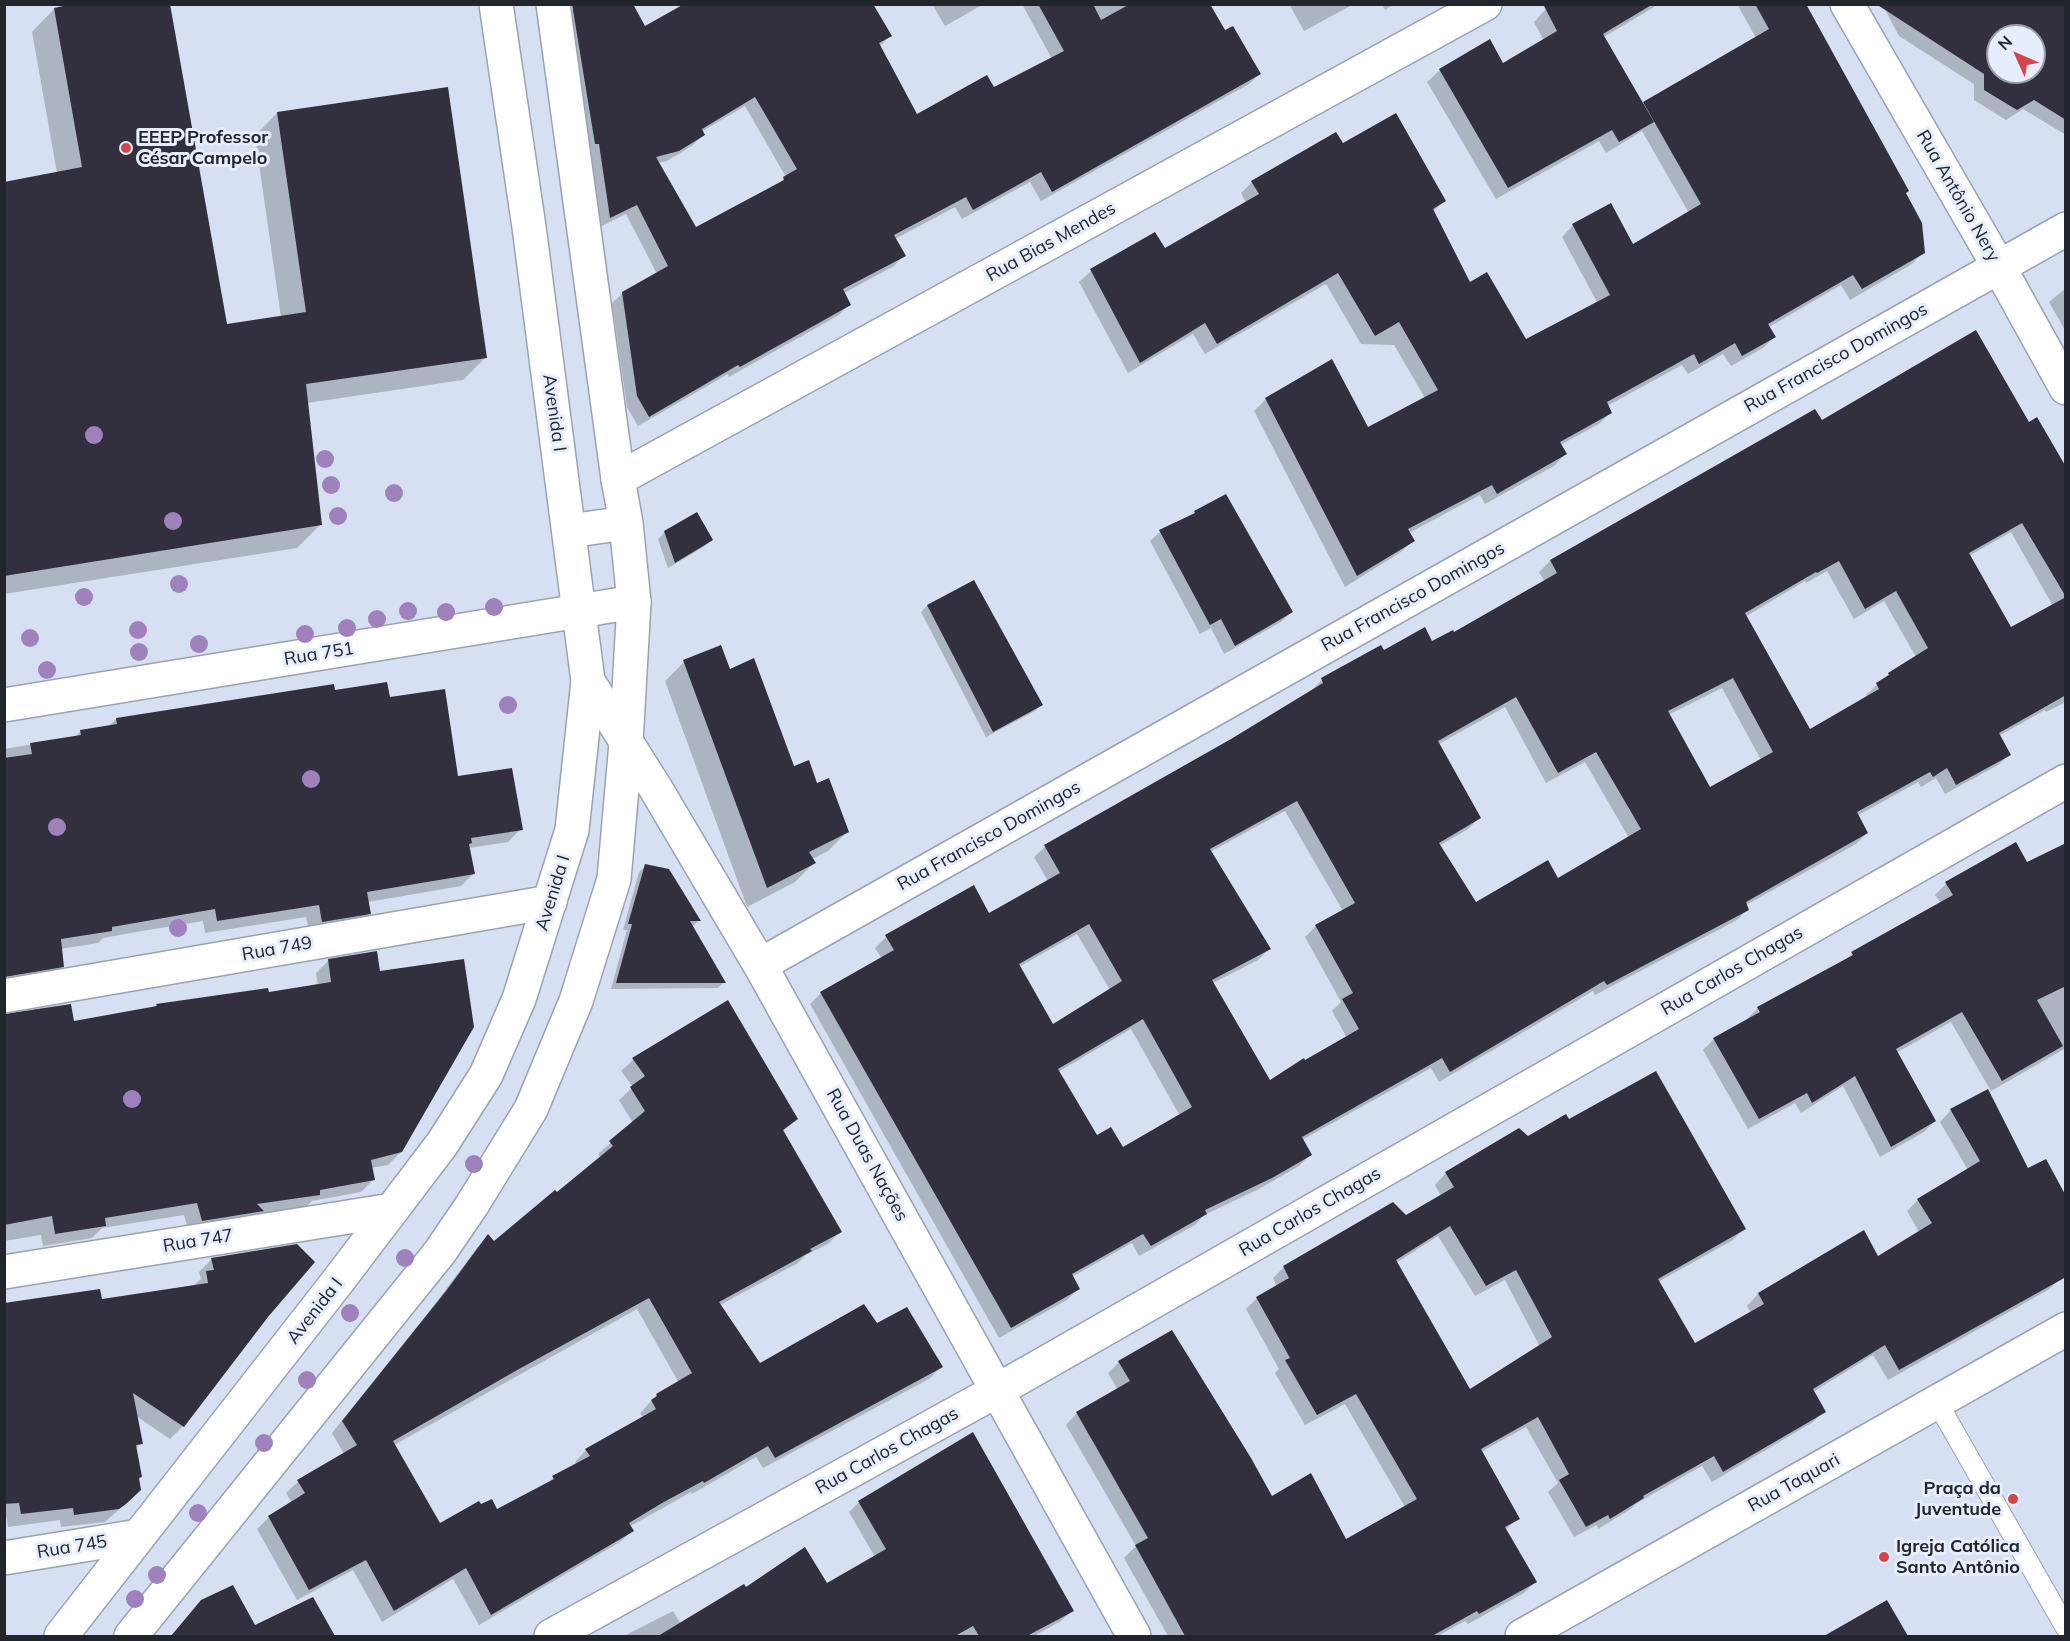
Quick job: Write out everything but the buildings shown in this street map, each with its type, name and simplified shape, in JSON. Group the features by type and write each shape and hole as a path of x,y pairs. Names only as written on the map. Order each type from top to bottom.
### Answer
{"street":[{"name":"Avenida I","path":"61,1636 442,1144 486,1075 519,999 572,830 588,681 529,227 496,4"},
{"path":"131,1636 440,1252 472,1205 531,1109 576,1001 614,879 626,743 634,602 626,523 553,4"},
{"name":"Rua Bias Mendes","path":"618,479 1485,4"},
{"name":"Rua Antônio Nery","path":"1847,4 2066,388"},
{"name":"Rua Francisco Domingos","path":"760,965 2066,229"},
{"path":"569,531 626,523"},
{"name":"Rua 751","path":"4,705 634,602"},
{"name":"Rua Duas Nações","path":"588,681 656,789 760,965 1134,1636"},
{"name":"Rua Carlos Chagas","path":"551,1636 998,1390 2066,781"},
{"name":"Rua 749","path":"4,996 550,902"},
{"name":"Rua 747","path":"4,1272 392,1210"},
{"name":"Rua Taquari","path":"1522,1636 2066,1329"},
{"name":"Rua 745","path":"4,1558 139,1536"}],"lane":[{"path":"1937,1402 2066,1628"}],"place":[{"name":"EEEP Professor César Campelo","path":"126,148"},
{"name":"Praça da Juventude","path":"2013,1499"},
{"name":"Igreja Católica Santo Antônio","path":"1884,1557"}]}
